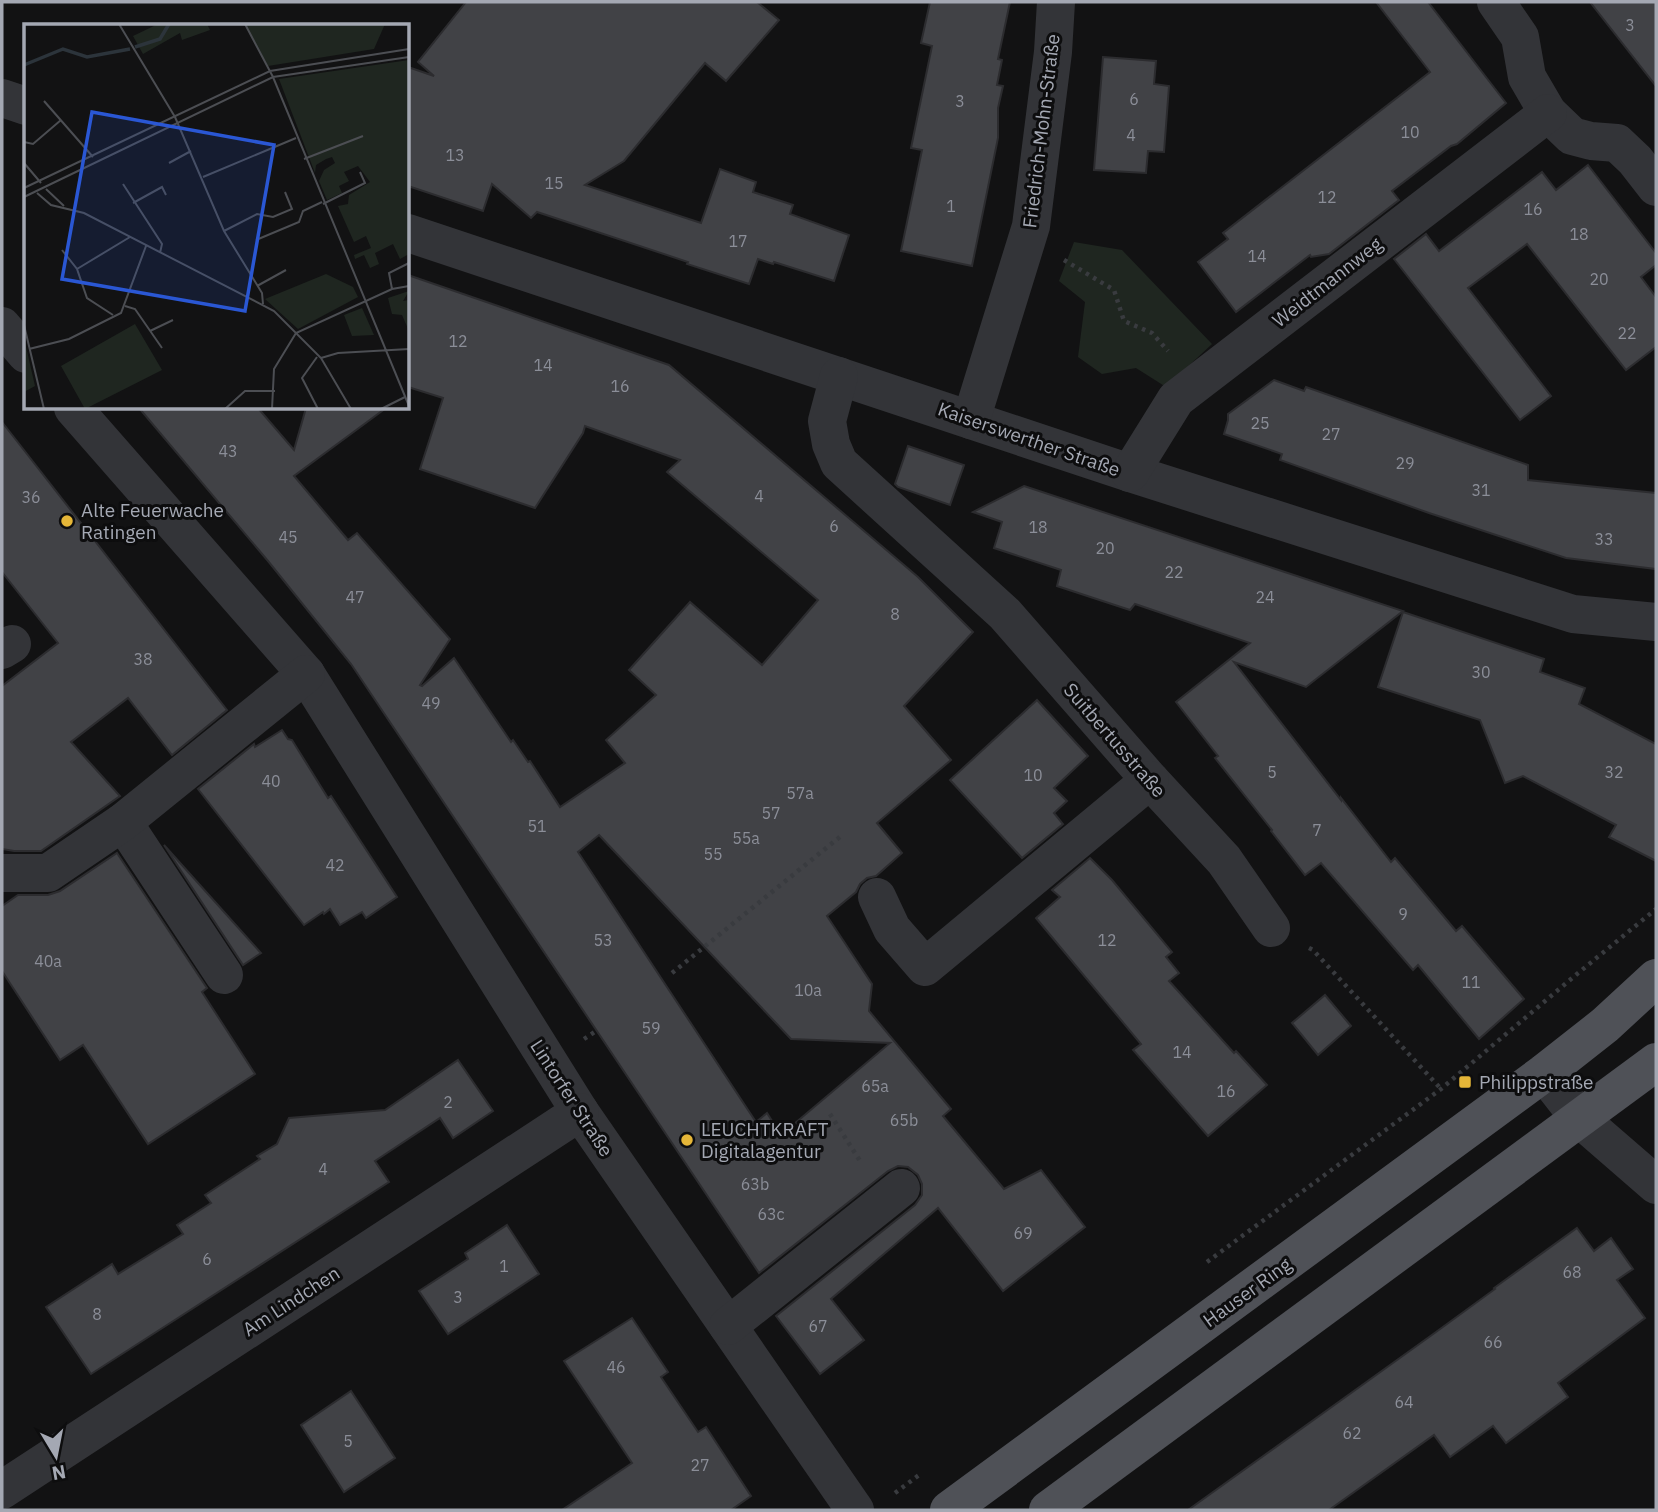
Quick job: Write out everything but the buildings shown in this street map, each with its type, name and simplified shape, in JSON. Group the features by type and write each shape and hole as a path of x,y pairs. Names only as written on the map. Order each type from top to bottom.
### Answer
{"main road":[{"name":"Hauser Ring","path":"949,1510 1544,1073 1605,1025 1656,978"},
{"path":"1048,1510 1656,1062"}],"street":[{"name":"Friedrich-Mohn-Straße","path":"971,420 1031,226 1054,52 1056,2"},
{"path":"1496,2 1520,37 1527,78 1548,113 1572,136 1617,143 1636,160 1656,187"},
{"path":"2,98 24,105"},
{"name":"Weidtmannweg","path":"1130,473 1176,399 1548,113"},
{"name":"Kaiserswerther Straße","path":"410,234 1130,473 1573,614 1656,622"},
{"path":"2,326 24,352"},
{"name":"Suitbertusstraße","path":"839,376 827,421 831,443 839,463 1005,614 1224,860 1271,928"},
{"name":"Lintorfer Straße","path":"75,410 306,674 580,1112 855,1510"},
{"path":"2,873 48,873 123,822 306,674"},
{"path":"877,897 892,929 925,967 1150,780"},
{"path":"123,822 223,975"},
{"path":"1544,1073 1580,1119 1656,1185"},
{"name":"Am Lindchen","path":"2,1490 580,1112"},
{"path":"728,1326 893,1194"}],"path":[{"path":"1024,248 1067,260 1114,290 1124,321 1152,333 1194,385"},
{"path":"672,973 841,836"},
{"path":"1271,928 1313,950 1441,1089 1656,909"},
{"path":"830,1114 893,1194"}],"shaded area":[{"path":"1074,242 1122,250 1212,344 1166,387 1136,368 1102,374 1078,357 1085,302 1059,281"}],"place":[{"name":"Alte Feuerwache Ratingen","path":"67,521"},
{"name":"Philippstraße","path":"1465,1082"},
{"name":"LEUCHTKRAFT Digitalagentur","path":"687,1140"}]}
